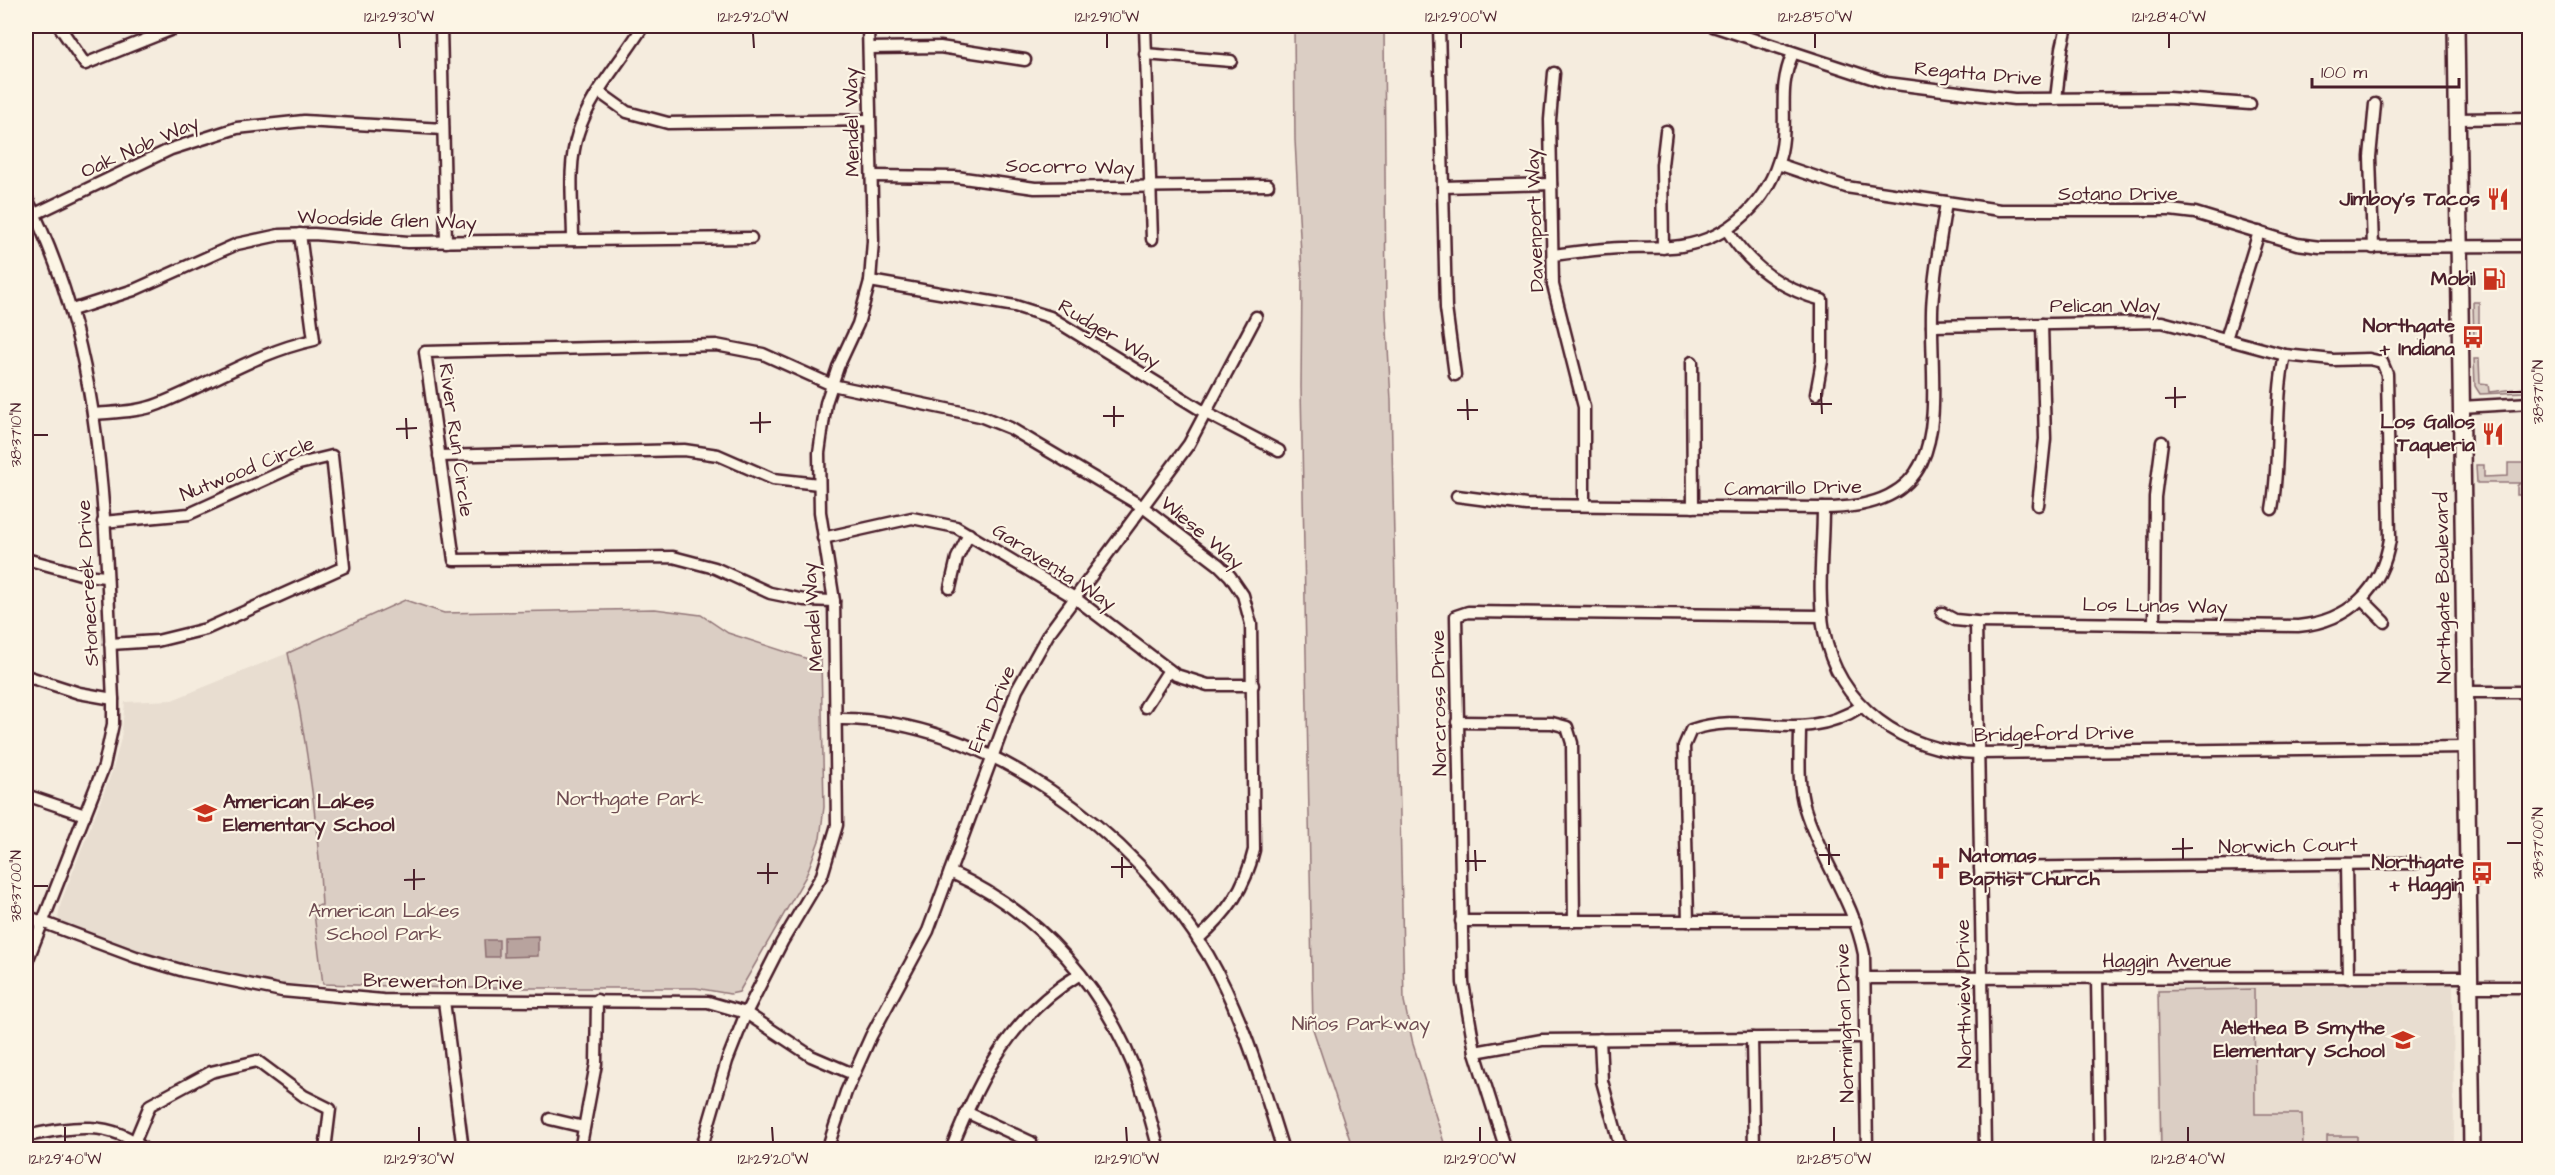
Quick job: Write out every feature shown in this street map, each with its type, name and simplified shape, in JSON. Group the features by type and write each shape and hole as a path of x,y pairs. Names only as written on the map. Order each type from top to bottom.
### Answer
{"main road":[{"name":"Northgate Boulevard","path":"2456,26 2472,1149"}],"street":[{"path":"59,26 85,64 180,26"},
{"path":"441,26 446,242"},
{"path":"573,240 572,166 575,146 586,114 643,26"},
{"name":"Mendel Way","path":"701,1149 727,1061 746,1013 829,859 838,807 834,601 823,538 819,484 820,436 831,385 855,331 870,281 873,241 868,26"},
{"path":"1145,26 1148,186 1152,239"},
{"path":"1439,26 1446,308 1455,375"},
{"name":"Regatta Drive","path":"1713,26 1887,83 2014,99 2185,99 2250,104"},
{"path":"2056,99 2067,26"},
{"path":"869,48 940,47 1025,60"},
{"path":"1553,255 1602,249 1663,248 1695,243 1727,230 1757,202 1778,165 1783,141 1782,89 1793,53"},
{"path":"1145,54 1231,62"},
{"name":"Davenport Way","path":"1554,73 1550,120 1553,255 1557,306 1569,340 1584,407 1584,505"},
{"path":"599,92 627,112 668,123 870,120"},
{"path":"2373,248 2370,157 2374,104"},
{"path":"2456,119 2529,118"},
{"name":"Oak Nob Way","path":"34,214 171,149 237,128 304,121 443,129"},
{"path":"1663,248 1661,181 1666,131"},
{"name":"Sotano Drive","path":"1778,165 1846,187 2023,212 2179,211 2312,247 2529,246"},
{"name":"Socorro Way","path":"872,176 956,177 1035,188 1268,185"},
{"path":"1443,187 1551,184"},
{"name":"Stonecreek Drive","path":"26,197 58,269 72,310 94,414 113,699 109,745 85,815 26,964"},
{"name":"Camarillo Drive","path":"1457,496 1502,503 1851,508 1874,504 1901,488 1921,465 1930,444 1933,421 1933,293 1946,202"},
{"path":"1727,230 1742,252 1769,277 1787,288 1822,300 1822,361 1816,394"},
{"path":"2226,339 2259,232"},
{"path":"94,414 137,410 159,404 270,352 314,340 300,234"},
{"name":"Woodside Glen Way","path":"72,310 134,290 237,244 279,235 300,234 398,242 751,238"},
{"name":"Rudger Way","path":"870,281 1015,306 1050,318 1206,413 1279,451"},
{"name":"Erin Drive","path":"827,1149 853,1074 879,1020 928,931 990,758 1027,670 1075,598 1190,444 1256,317"},
{"name":"Pelican Way","path":"1932,326 2162,322 2285,355 2382,362"},
{"path":"2038,506 2045,439 2042,324"},
{"name":"River Run Circle","path":"831,385 763,354 732,346 425,352 454,560 674,557 715,568 770,593 804,600 834,601"},
{"path":"2272,508 2279,457 2280,376 2285,355"},
{"path":"1692,362 1693,507"},
{"name":"Los Lunas Way","path":"1942,613 1955,620 1976,622 2154,624 2314,625 2337,617 2362,600 2383,571 2390,539 2387,374 2382,362"},
{"name":"Wiese Way","path":"831,385 995,421 1143,507 1219,565 1235,582 1245,602 1251,624 1254,850 1249,870 1235,900 1198,939"},
{"path":"2461,407 2529,403"},
{"path":"2154,624 2155,497 2162,442"},
{"path":"440,456 684,450 718,455 773,479 819,484"},
{"name":"Nutwood Circle","path":"103,522 189,514 299,464 332,456 344,567 206,629 157,641 110,644"},
{"name":"Bridgeford Drive","path":"1823,508 1822,616 1828,646 1836,668 1862,706 1888,728 1915,743 1945,751 1978,753 2467,747"},
{"name":"Garaventa Way","path":"823,538 912,518 942,522 969,534 1075,598 1170,670 1192,681 1208,685 1252,686"},
{"path":"950,588 957,558 969,534"},
{"path":"26,559 84,575 106,577"},
{"path":"2362,600 2385,622"},
{"name":"Norcross Drive","path":"1506,1149 1475,1052 1463,983 1454,629 1456,616 1468,612 1822,616"},
{"name":"Northview Drive","path":"1976,622 1985,1149"},
{"path":"1144,707 1170,670"},
{"path":"26,676 79,693 113,699"},
{"path":"2466,692 2529,692"},
{"path":"1688,921 1684,746 1691,730 1708,724 1800,727 1832,722 1862,706"},
{"path":"836,718 875,719 899,725 933,735 990,758 1059,797 1114,840 1156,884 1198,939 1236,1010 1283,1149"},
{"path":"1457,722 1552,723 1567,727 1572,743 1574,921"},
{"name":"Normington Drive","path":"1800,727 1800,786 1804,809 1846,896 1864,954 1867,1149"},
{"path":"26,795 85,815"},
{"name":"Norwich Court","path":"1980,868 2416,863"},
{"path":"2346,864 2348,978"},
{"path":"950,872 985,888 1026,916 1080,974 1114,1026 1130,1058 1160,1149"},
{"name":"Brewerton Drive","path":"26,916 136,957 233,982 332,997 444,1001 692,1000 723,1005 746,1013 771,1027 804,1052 853,1074"},
{"path":"1461,921 1855,921"},
{"path":"951,1149 984,1076 1016,1027 1038,1003 1080,974"},
{"name":"Haggin Avenue","path":"1864,978 1982,980 2348,978 2470,982 2529,987"},
{"path":"2097,979 2100,1149"},
{"path":"580,1149 597,1064 597,1000"},
{"path":"444,1001 463,1149"},
{"path":"1475,1052 1525,1041 1865,1037"},
{"path":"1752,1038 1754,1149"},
{"path":"1599,1039 1602,1081 1621,1149"},
{"path":"135,1141 150,1105 211,1072 256,1061 304,1096 330,1109 325,1149"},
{"path":"966,1112 1032,1142"},
{"path":"550,1119 584,1127"},
{"path":"26,1137 88,1127 112,1131 135,1141 145,1149"}],"shaded area":[{"name":"American Lakes Elementary School","path":"288,653 301,712 320,858 322,905 313,907 323,984 272,984 208,972 147,955 64,925 58,918 61,902 113,769 121,738 125,702 172,700"},
{"path":"538,936 538,956 504,957 504,937"},
{"path":"484,940 499,940 499,957 485,957"},
{"path":"2453,985 2454,1149 2159,1149 2157,986"}],"green space":[{"name":"Niños Parkway","path":"1294,26 1384,26 1386,313 1391,400 1404,1001 1413,1044 1446,1149 1353,1149 1313,1029 1301,387 1302,274 1295,140"},
{"path":"2473,302 2479,302 2479,343 2474,343"},
{"path":"2474,359 2479,359 2480,383 2488,384 2489,392 2523,388 2524,392 2480,394 2475,386"},
{"path":"2508,463 2526,463 2529,495 2517,495 2517,486 2520,483 2477,483 2476,465 2484,465 2484,477 2508,476"},
{"name":"Northgate Park","path":"405,600 444,613 655,609 701,615 728,633 811,660 821,659 824,807 820,838 806,876 739,992 730,994 696,988 453,988 323,984 313,906 322,905 314,810 306,746 288,653"},
{"path":"2254,989 2255,1114 2302,1114 2303,1149 2161,1149 2158,991"},
{"path":"2327,1136 2357,1136 2357,1149 2327,1149"}],"place":[{"name":"Jimboy's Tacos","path":"2498,199"},
{"name":"Mobil","path":"2494,279"},
{"name":"Northgate + Indiana","path":"2473,337"},
{"name":"Los Gallos Taqueria","path":"2493,434"},
{"name":"American Lakes Elementary School","path":"205,813"},
{"name":"Natomas Baptist Church","path":"1941,868"},
{"name":"Northgate + Haggin","path":"2482,873"},
{"name":"Alethea B Smythe Elementary School","path":"2403,1040"}],"park label":[{"name":"American Lakes School Park","path":"384,922"}]}
